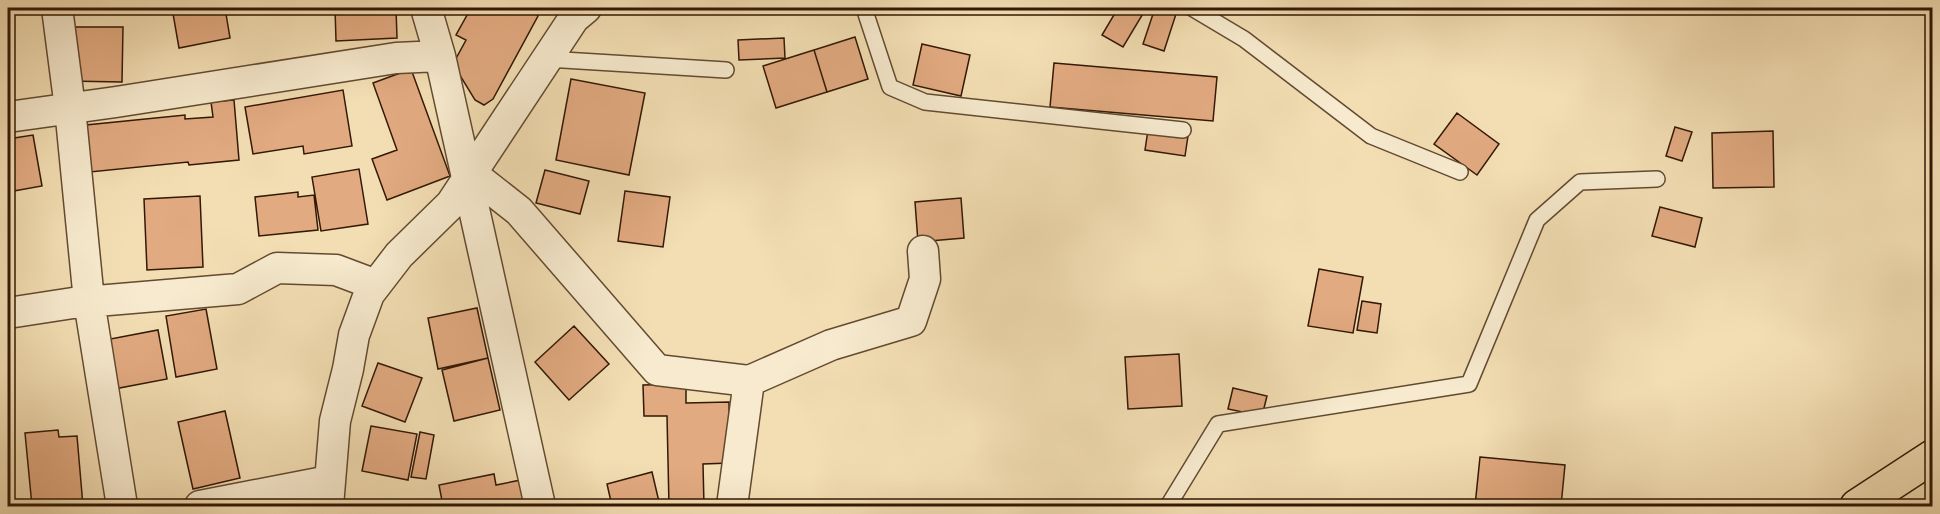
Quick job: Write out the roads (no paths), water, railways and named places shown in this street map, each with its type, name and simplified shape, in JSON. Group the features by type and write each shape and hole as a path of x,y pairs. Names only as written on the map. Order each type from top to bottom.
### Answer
{"main road":[{"path":"1857,507 1932,457"}],"street":[{"path":"57,8 70,108 89,301 122,507"},
{"path":"426,8 469,177 540,507"},
{"path":"200,507 329,494 335,421 354,335 369,294 399,255 451,204 574,18 586,8"},
{"path":"8,117 396,58 440,56"},
{"path":"469,177 519,212 657,370 749,381 831,345 910,321 925,279 923,250"},
{"path":"8,313 89,301 237,289 277,268 336,270 376,285"},
{"path":"732,507 749,381"}],"lane":[{"path":"864,8 890,87 925,102 1183,130"},
{"path":"1192,8 1244,39 1371,136 1460,172"},
{"path":"547,59 726,70"},
{"path":"1168,507 1218,424 1469,384 1538,220 1580,182 1658,179"}]}
